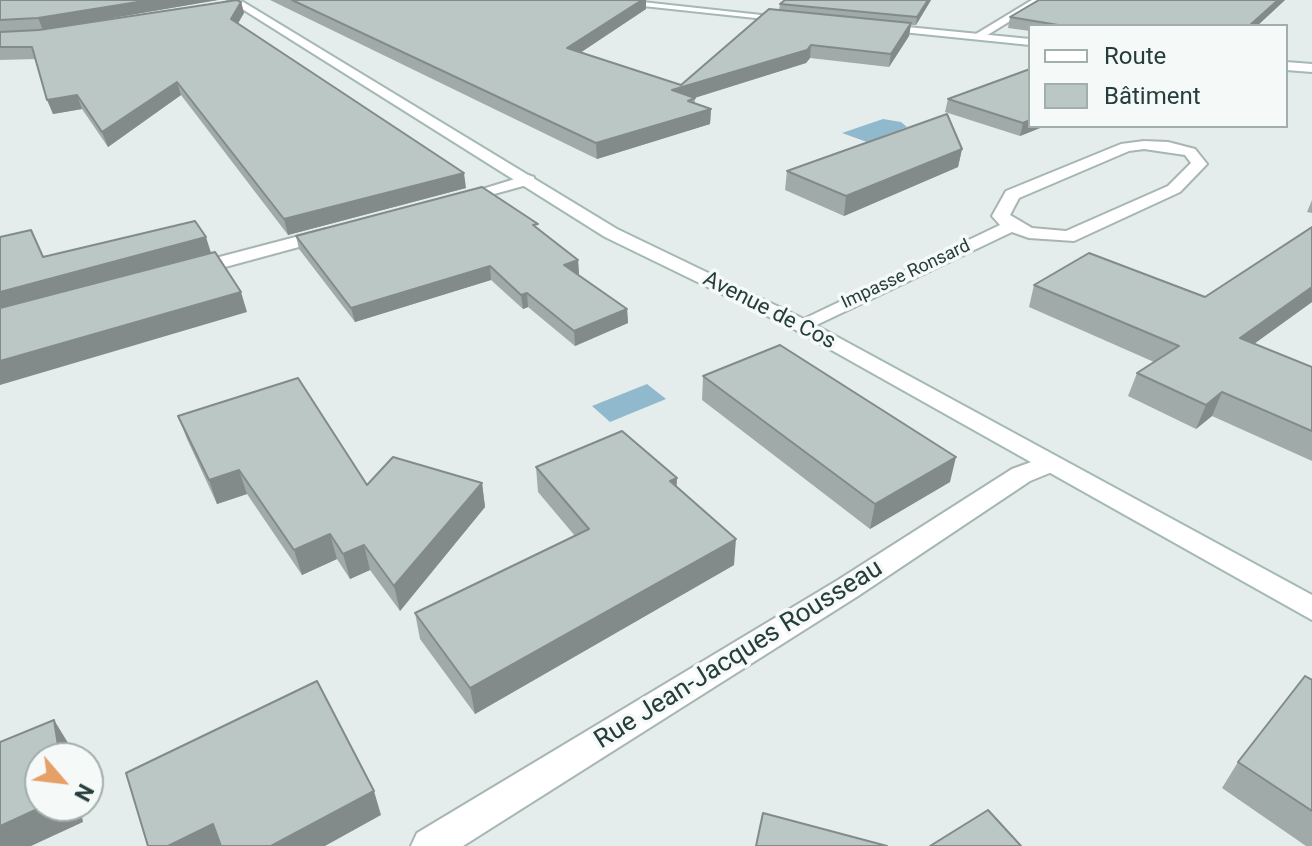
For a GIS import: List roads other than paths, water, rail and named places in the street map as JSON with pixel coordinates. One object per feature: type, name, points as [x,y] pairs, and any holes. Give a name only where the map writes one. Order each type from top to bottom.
[{"type":"street","points":[[592,0],[808,21]]},
{"type":"street","points":[[977,37],[1039,0]]},
{"type":"street","name":"Avenue de Cos","points":[[231,5],[528,180],[611,233],[801,325],[1312,609]]},
{"type":"street","points":[[870,27],[1028,42]]},
{"type":"street","points":[[1288,66],[1312,68]]},
{"type":"street","points":[[1168,146],[1190,152],[1199,164],[1174,189],[1068,237],[1029,233],[1011,226],[1001,216],[1012,195],[1126,147],[1168,146]]},
{"type":"street","points":[[438,204],[528,180]]},
{"type":"street","name":"Impasse Ronsard","points":[[801,325],[1011,226]]},
{"type":"street","points":[[166,277],[347,228]]},
{"type":"street","name":"Rue Jean-Jacques Rousseau","points":[[430,846],[848,588],[1021,475],[1048,464]]},
{"type":"water","points":[[883,119],[901,122],[907,127],[867,142],[842,133]]},
{"type":"water","points":[[647,384],[666,399],[610,422],[592,406]]}]
